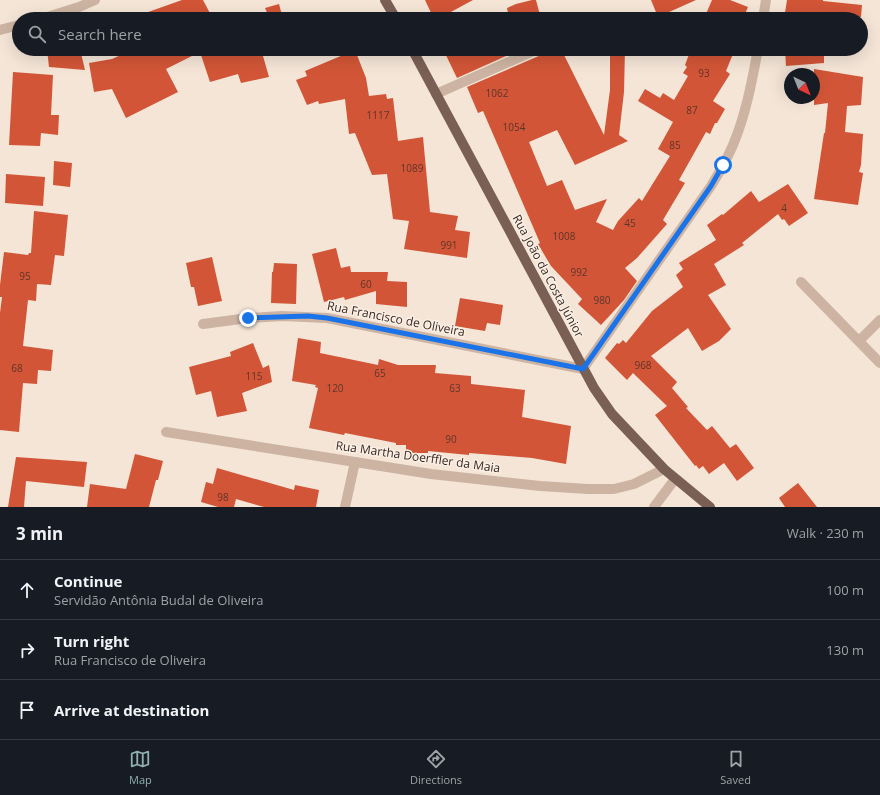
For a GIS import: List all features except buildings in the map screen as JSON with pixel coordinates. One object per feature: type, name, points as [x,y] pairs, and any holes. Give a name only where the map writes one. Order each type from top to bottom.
[{"type":"main road","points":[[386,0],[392,12]]},
{"type":"main road","name":"Rua João da Costa Júnior","points":[[416,56],[594,388],[612,414],[664,469],[710,507]]},
{"type":"street","points":[[63,12],[95,0]]},
{"type":"street","points":[[764,12],[766,0]]},
{"type":"street","points":[[0,30],[12,27]]},
{"type":"street","points":[[436,94],[522,56]]},
{"type":"street","points":[[583,369],[711,186],[723,165],[733,145],[742,120],[757,56]]},
{"type":"street","points":[[801,282],[880,363]]},
{"type":"street","name":"Rua Francisco de Oliveira","points":[[203,324],[248,318],[308,316],[327,318],[583,369]]},
{"type":"street","points":[[859,341],[880,320]]},
{"type":"street","name":"Rua Martha Doerffler da Maia","points":[[166,432],[431,474],[494,482],[588,489],[614,489],[634,484],[664,469]]},
{"type":"street","points":[[345,507],[355,462]]},
{"type":"street","points":[[654,507],[676,479]]},
{"type":"route","points":[[248,318],[308,316],[327,318],[583,369],[711,186],[723,165]]}]
